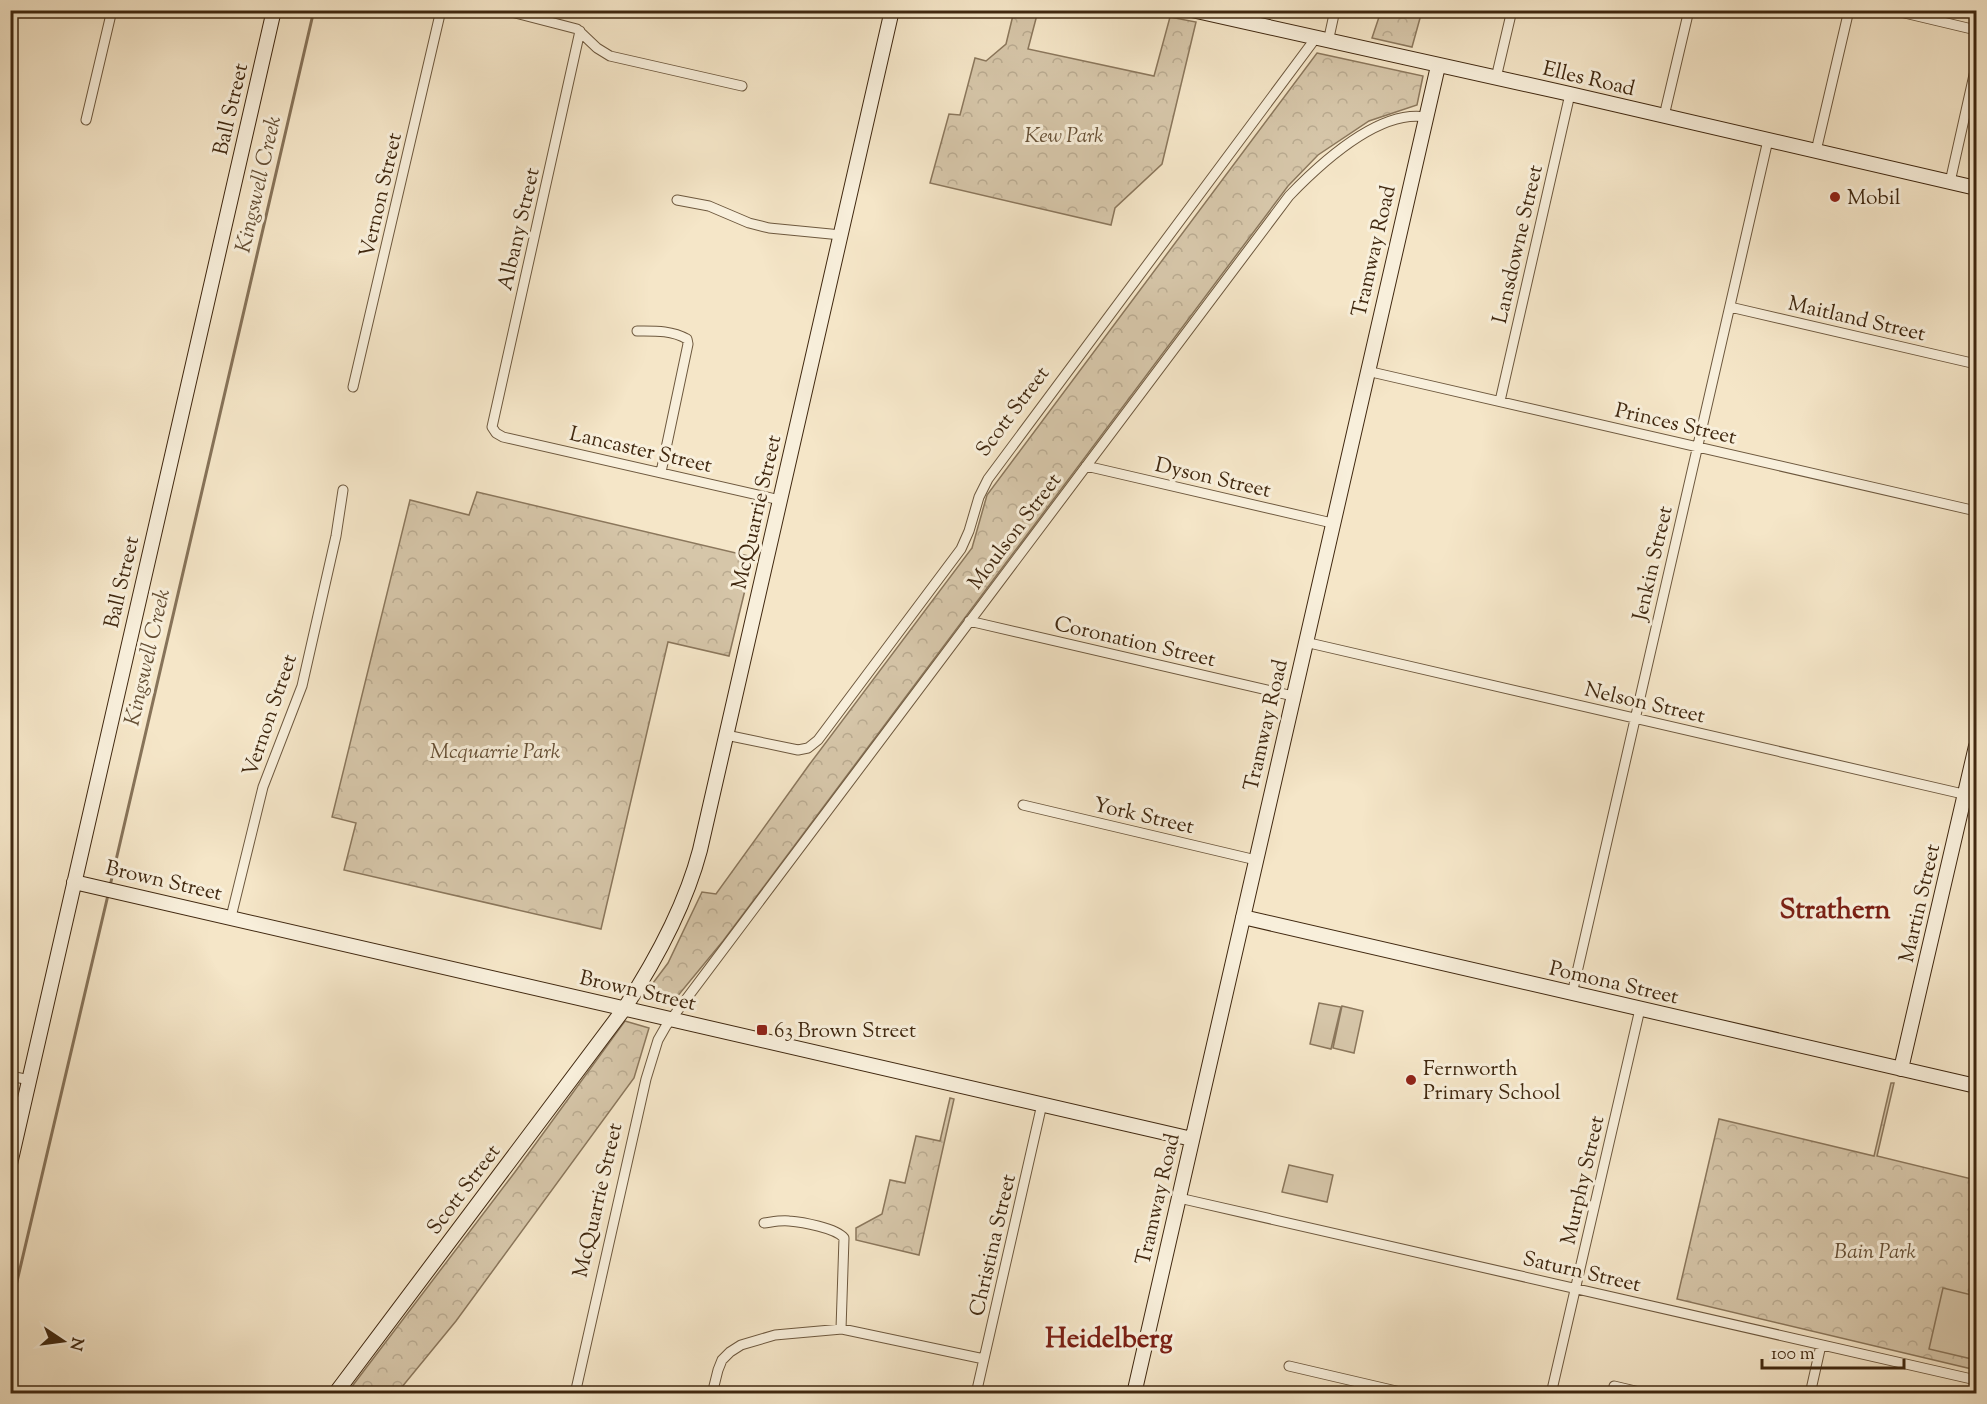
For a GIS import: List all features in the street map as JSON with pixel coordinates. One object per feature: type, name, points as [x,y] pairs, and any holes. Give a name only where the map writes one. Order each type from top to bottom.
[{"type":"street","points":[[86,120],[112,10]]},
{"type":"street","name":"Vernon Street","points":[[353,387],[441,10]]},
{"type":"street","points":[[504,10],[558,23],[580,31],[597,48],[610,56],[742,86]]},
{"type":"street","name":"McQuarrie Street","points":[[624,1009],[676,918],[688,890],[700,850],[892,10]]},
{"type":"street","name":"Elles Road","points":[[1192,10],[1977,188]]},
{"type":"street","points":[[1322,40],[1335,10]]},
{"type":"street","points":[[1496,78],[1512,10]]},
{"type":"street","points":[[1664,116],[1689,10]]},
{"type":"street","points":[[1816,151],[1849,10]]},
{"type":"street","points":[[1892,10],[1977,30]]},
{"type":"street","name":"Ball Street","points":[[10,1164],[273,11]]},
{"type":"street","name":"Albany Street","points":[[496,433],[492,427],[493,420],[580,31]]},
{"type":"street","name":"Scott Street","points":[[726,735],[798,750],[808,748],[818,740],[961,549],[979,497],[988,479],[1322,40]]},
{"type":"street","name":"Tramway Road","points":[[1134,1394],[1438,66]]},
{"type":"street","points":[[1950,182],[1977,66]]},
{"type":"street","name":"Lansdowne Street","points":[[1500,401],[1570,94]]},
{"type":"street","name":"Moulson Street","points":[[670,1019],[1289,195],[1317,167],[1352,141],[1392,121],[1413,116],[1425,117]]},
{"type":"street","name":"Jenkin Street","points":[[1572,994],[1768,140]]},
{"type":"street","points":[[678,200],[709,206],[750,223],[770,228],[841,235]]},
{"type":"street","name":"Maitland Street","points":[[1730,307],[1977,364]]},
{"type":"street","points":[[637,331],[663,331],[680,335],[687,339],[688,344],[661,472]]},
{"type":"street","name":"Princes Street","points":[[1367,371],[1977,511]]},
{"type":"street","name":"Lancaster Street","points":[[496,433],[503,437],[780,500]]},
{"type":"street","name":"Dyson Street","points":[[1086,466],[1332,523]]},
{"type":"street","name":"Vernon Street","points":[[231,917],[262,787],[302,686],[336,536],[343,490]]},
{"type":"street","name":"Coronation Street","points":[[969,621],[1293,696]]},
{"type":"street","name":"Nelson Street","points":[[1305,642],[1971,796]]},
{"type":"street","name":"Martin Street","points":[[1901,1069],[1971,796],[1977,746]]},
{"type":"street","name":"York Street","points":[[1023,806],[1256,860]]},
{"type":"street","name":"Brown Street","points":[[74,882],[1192,1139]]},
{"type":"street","name":"Pomona Street","points":[[1243,917],[1977,1086]]},
{"type":"street","name":"Scott Street","points":[[335,1394],[624,1009]]},
{"type":"street","name":"Murphy Street","points":[[1551,1394],[1640,1009]]},
{"type":"street","name":"McQuarrie Street","points":[[574,1394],[648,1071],[658,1040],[670,1019]]},
{"type":"street","points":[[10,1076],[30,1080]]},
{"type":"street","name":"Christina Street","points":[[976,1394],[1042,1104]]},
{"type":"street","name":"Saturn Street","points":[[1179,1198],[1977,1380]]},
{"type":"street","points":[[764,1223],[787,1220],[832,1230],[840,1234],[845,1244],[841,1329]]},
{"type":"street","points":[[712,1394],[722,1360],[730,1352],[741,1345],[775,1335],[841,1329],[984,1359]]},
{"type":"street","points":[[1810,1394],[1821,1345]]},
{"type":"street","points":[[1289,1366],[1409,1394]]},
{"type":"street","points":[[1614,1386],[1648,1394]]},
{"type":"green space","name":"Kew Park","points":[[1014,11],[1038,11],[1028,49],[1154,76],[1170,17],[1196,22],[1162,164],[1115,208],[1111,225],[930,183],[949,114],[960,115],[975,58],[986,61],[1006,44]]},
{"type":"green space","points":[[1383,11],[1422,11],[1412,47],[1372,38]]},
{"type":"green space","points":[[1317,53],[1423,76],[1417,105],[1369,121],[1318,155],[1288,186],[723,941],[676,998],[647,991],[668,963],[702,892],[716,894],[809,765],[972,548],[987,495]]},
{"type":"green space","name":"Mcquarrie Park","points":[[477,492],[753,557],[729,656],[668,642],[601,929],[344,870],[356,823],[332,817],[410,500],[469,515]]},
{"type":"green space","points":[[1319,1003],[1341,1007],[1331,1049],[1310,1044]]},
{"type":"green space","points":[[1342,1006],[1363,1011],[1354,1053],[1333,1048]]},
{"type":"green space","points":[[625,1021],[649,1028],[634,1078],[456,1321],[397,1393],[347,1393],[515,1172]]},
{"type":"green space","name":"Bain Park","points":[[1891,1083],[1894,1083],[1877,1156],[1976,1180],[1976,1370],[1677,1299],[1719,1119],[1874,1156]]},
{"type":"green space","points":[[950,1098],[954,1099],[919,1255],[856,1240],[856,1228],[882,1214],[890,1180],[905,1183],[916,1136],[940,1141]]},
{"type":"green space","points":[[1289,1165],[1333,1175],[1327,1202],[1282,1192]]},
{"type":"green space","points":[[1943,1288],[1976,1296],[1976,1360],[1929,1349]]},
{"type":"waterway","name":"Kingswell Creek","points":[[110,886],[314,10]]},
{"type":"waterway","name":"Kingswell Creek","points":[[10,1311],[108,895]]},
{"type":"place","name":"Mobil","points":[[1835,197]]},
{"type":"place","name":"63 Brown Street","points":[[762,1030]]},
{"type":"place","name":"Fernworth Primary School","points":[[1411,1080]]},
{"type":"district","name":"Strathern","points":[[1835,909]]},
{"type":"district","name":"Heidelberg","points":[[1109,1338]]}]
